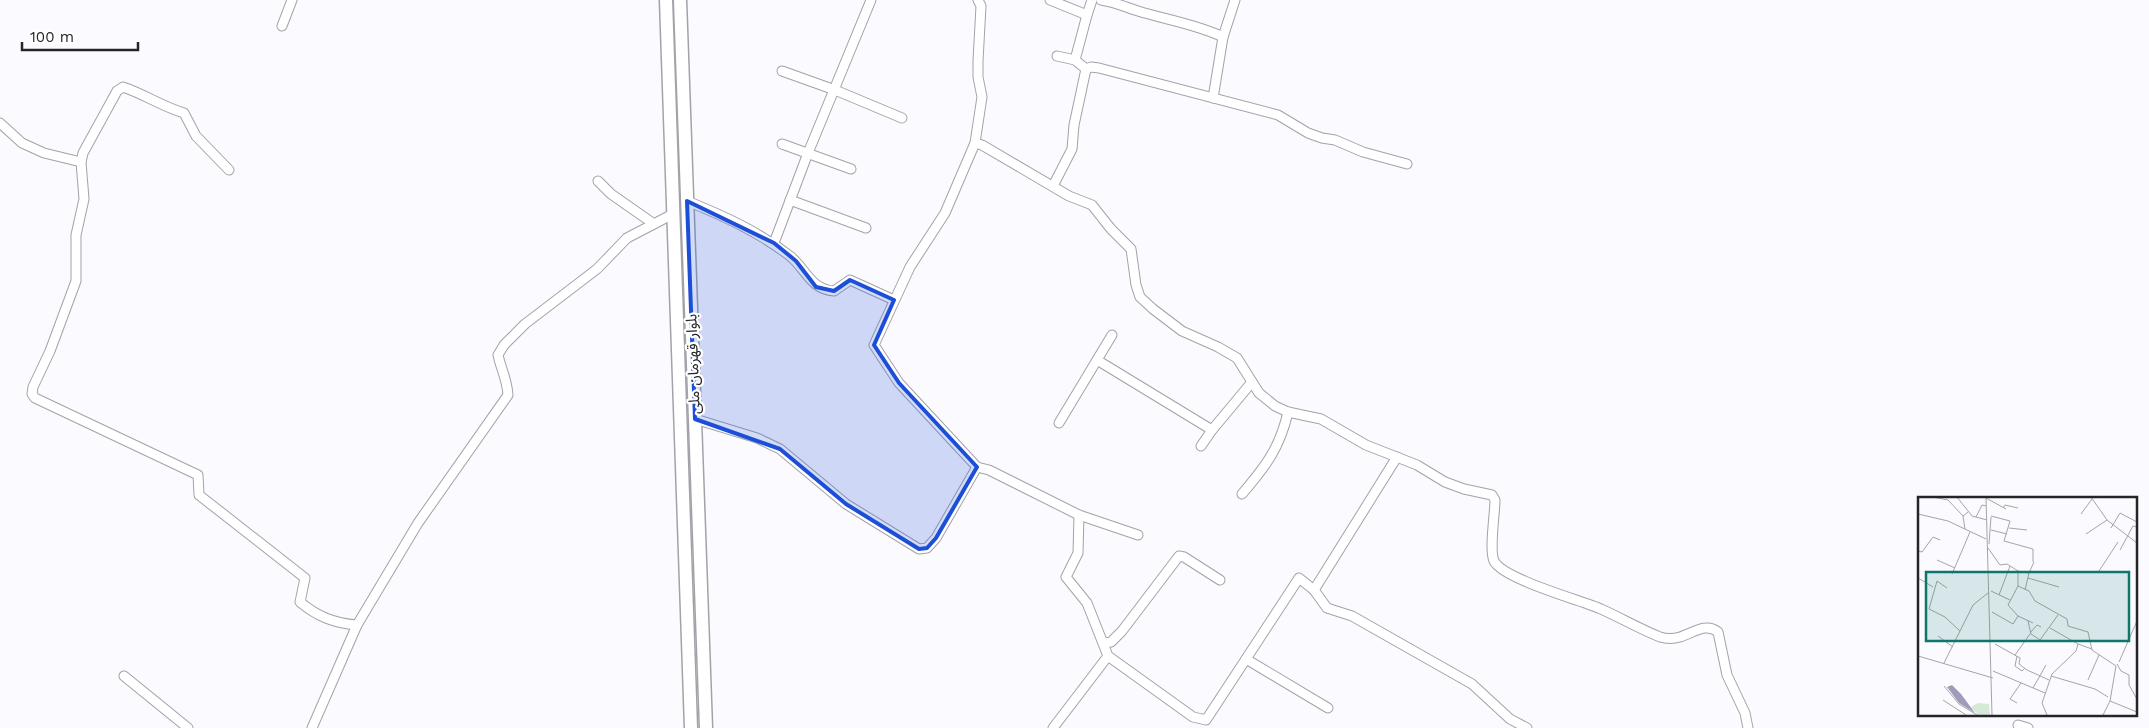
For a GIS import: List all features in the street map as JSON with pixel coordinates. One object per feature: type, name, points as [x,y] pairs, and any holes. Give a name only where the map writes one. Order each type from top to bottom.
[{"type":"highway","name":"بلوار قهرمان ملی","points":[[666,0],[691,728]]},
{"type":"highway","name":"بلوار قهرمان ملی","points":[[680,0],[706,728]]},
{"type":"street","points":[[282,26],[292,0]]},
{"type":"street","points":[[774,243],[808,153],[871,0]]},
{"type":"street","points":[[978,0],[981,6],[978,77],[982,97],[975,143],[944,213],[910,267],[874,345],[899,384],[977,466],[1080,515],[1138,535]]},
{"type":"street","points":[[1050,0],[1087,15]]},
{"type":"street","points":[[1075,60],[1092,0]]},
{"type":"street","points":[[1101,0],[1115,2],[1137,11],[1198,27],[1224,37]]},
{"type":"street","points":[[1213,98],[1224,37],[1235,0]]},
{"type":"street","points":[[1057,56],[1075,60],[1086,69]]},
{"type":"street","points":[[1053,186],[1072,149],[1074,125],[1086,69],[1091,66],[1278,115],[1322,138],[1335,140],[1363,152],[1407,164]]},
{"type":"street","points":[[782,71],[835,90],[902,118]]},
{"type":"street","points":[[229,170],[196,136],[184,113],[123,87],[117,90],[83,153],[81,162],[84,199],[76,235],[76,281],[50,351],[33,386],[32,394],[35,398],[198,475],[199,495],[305,578],[300,602],[314,614],[334,623],[357,625]]},
{"type":"street","points":[[0,123],[22,143],[44,153],[81,162]]},
{"type":"street","points":[[975,143],[982,145],[1069,196],[1092,205],[1111,230],[1131,249],[1136,285],[1140,297],[1153,310],[1182,331],[1218,347],[1237,358],[1259,393],[1275,406],[1288,412],[1321,419],[1366,445],[1417,465],[1445,482],[1464,489],[1492,495],[1495,500],[1492,552],[1494,561],[1500,568],[1601,609],[1660,638],[1671,639],[1705,627],[1718,632],[1727,675],[1745,713],[1748,728]]},
{"type":"street","points":[[782,144],[851,169]]},
{"type":"street","points":[[598,181],[612,194],[654,224]]},
{"type":"street","points":[[790,200],[866,228]]},
{"type":"street","points":[[687,201],[724,216],[774,243],[796,261],[816,287],[834,291],[850,280],[894,300]]},
{"type":"street","points":[[312,728],[357,625],[418,523],[508,395],[505,373],[501,369],[498,355],[504,344],[525,324],[597,269],[627,238],[673,214]]},
{"type":"street","points":[[1059,423],[1112,335]]},
{"type":"street","points":[[1097,360],[1212,430]]},
{"type":"street","points":[[1201,446],[1252,382]]},
{"type":"street","points":[[1242,494],[1262,471],[1283,435],[1288,412]]},
{"type":"street","points":[[695,419],[757,438],[780,449],[846,504],[919,549],[926,548],[936,538],[977,466]]},
{"type":"street","points":[[1314,590],[1397,457]]},
{"type":"street","points":[[1080,515],[1078,553],[1066,577],[1087,603],[1108,656],[1193,717],[1206,720],[1299,578],[1314,590],[1328,608],[1352,616],[1472,684],[1510,719],[1527,728]]},
{"type":"street","points":[[1104,643],[1111,642],[1122,631],[1179,556],[1184,556],[1220,580]]},
{"type":"street","points":[[1053,728],[1108,656]]},
{"type":"street","points":[[1246,659],[1328,708]]},
{"type":"street","points":[[124,676],[188,728]]},
{"type":"street","points":[[2018,724],[2028,728]]},
{"type":"highlighted area","points":[[687,201],[774,243],[796,261],[816,287],[834,291],[850,280],[894,300],[874,345],[899,383],[977,467],[936,538],[927,548],[919,549],[846,504],[780,449],[695,419]]}]
